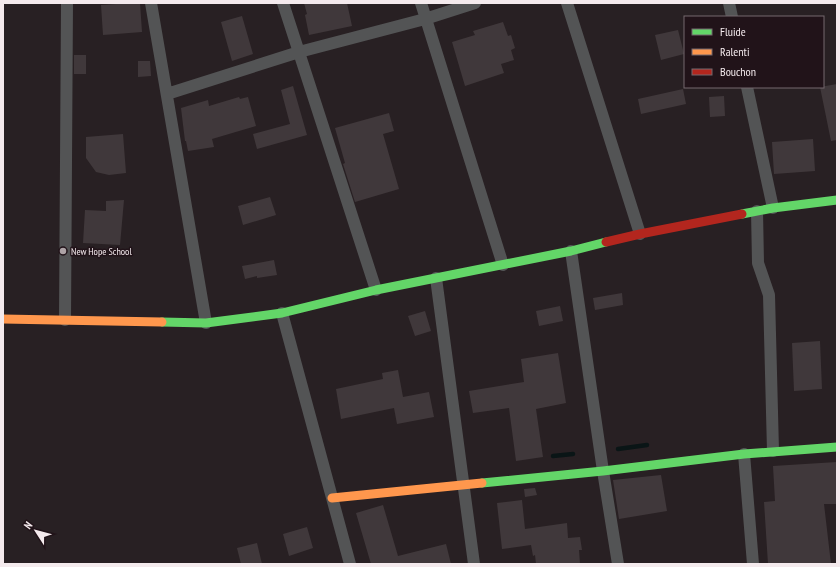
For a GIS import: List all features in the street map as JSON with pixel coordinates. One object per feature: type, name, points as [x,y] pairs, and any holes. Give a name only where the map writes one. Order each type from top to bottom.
[{"type":"main road","points":[[3,319],[206,323],[282,313],[376,290],[571,251],[640,234],[773,208],[837,200]]},
{"type":"main road","points":[[332,498],[603,471],[744,454],[837,446]]},
{"type":"street","points":[[65,320],[67,3]]},
{"type":"street","points":[[151,3],[206,323]]},
{"type":"street","points":[[282,3],[376,290]]},
{"type":"street","points":[[421,3],[503,265]]},
{"type":"street","points":[[166,94],[299,52],[425,19],[476,3]]},
{"type":"street","points":[[567,3],[640,234]]},
{"type":"street","points":[[729,3],[732,16]]},
{"type":"street","points":[[747,88],[773,208]]},
{"type":"street","points":[[757,211],[758,263],[769,295],[773,452]]},
{"type":"street","points":[[571,251],[618,564]]},
{"type":"street","points":[[436,278],[474,564]]},
{"type":"street","points":[[282,313],[350,564]]},
{"type":"street","points":[[744,454],[753,564]]},
{"type":"building","points":[[140,3],[142,32],[103,35],[101,5]]},
{"type":"building","points":[[304,3],[347,3],[352,26],[309,35],[305,15],[307,14]]},
{"type":"building","points":[[242,16],[253,54],[232,61],[221,22]]},
{"type":"building","points":[[503,22],[508,36],[511,35],[515,48],[511,50],[514,60],[501,64],[504,73],[465,86],[452,42],[475,35],[473,31]]},
{"type":"building","points":[[678,30],[684,54],[661,60],[655,35]]},
{"type":"building","points":[[74,55],[86,55],[86,74],[74,74]]},
{"type":"building","points":[[138,61],[150,61],[151,76],[138,77]]},
{"type":"building","points":[[837,84],[837,140],[831,141],[820,88],[824,88],[824,86]]},
{"type":"building","points":[[293,86],[307,135],[257,149],[253,134],[290,124],[281,90]]},
{"type":"building","points":[[683,89],[686,104],[641,114],[638,99]]},
{"type":"building","points":[[724,96],[725,116],[710,117],[709,97]]},
{"type":"building","points":[[239,97],[240,99],[248,97],[256,126],[212,139],[214,147],[188,151],[185,141],[181,108],[208,100],[209,106]]},
{"type":"building","points":[[389,113],[394,131],[383,134],[399,189],[355,202],[343,164],[345,163],[335,128]]},
{"type":"building","points":[[123,134],[126,173],[109,175],[96,172],[86,158],[86,137]]},
{"type":"building","points":[[813,139],[815,171],[774,174],[772,142]]},
{"type":"building","points":[[270,197],[276,215],[243,225],[238,206]]},
{"type":"building","points":[[124,200],[120,245],[83,243],[85,210],[106,211],[106,201]]},
{"type":"building","points":[[274,260],[277,275],[257,278],[257,276],[245,279],[242,266]]},
{"type":"building","points":[[622,293],[623,305],[595,310],[593,298]]},
{"type":"building","points":[[560,306],[563,321],[539,326],[536,311]]},
{"type":"building","points":[[425,311],[431,331],[415,336],[408,316]]},
{"type":"building","points":[[820,341],[822,389],[794,391],[792,343]]},
{"type":"building","points":[[558,353],[566,403],[536,409],[543,457],[516,461],[509,408],[473,413],[469,391],[524,382],[521,359]]},
{"type":"building","points":[[398,370],[403,397],[429,392],[434,417],[397,424],[394,408],[341,419],[336,389],[383,379],[382,373]]},
{"type":"building","points":[[837,462],[837,504],[824,504],[831,564],[768,564],[764,502],[775,501],[773,466]]},
{"type":"building","points":[[661,475],[667,511],[619,519],[613,480]]},
{"type":"building","points":[[535,488],[537,495],[525,497],[524,489]]},
{"type":"building","points":[[522,500],[525,529],[567,523],[568,538],[580,537],[582,550],[579,550],[580,564],[536,564],[535,555],[533,556],[531,545],[502,549],[497,503]]},
{"type":"building","points":[[383,505],[398,556],[446,544],[451,564],[371,564],[356,513]]},
{"type":"building","points":[[307,527],[313,548],[289,556],[283,534]]},
{"type":"building","points":[[257,543],[262,564],[241,564],[237,548]]},
{"type":"waterway","points":[[618,449],[647,445]]},
{"type":"waterway","points":[[553,456],[573,454]]},
{"type":"traffic: fast","points":[[742,214],[773,208],[837,200]]},
{"type":"traffic: fast","points":[[162,322],[206,323],[282,313],[376,290],[571,251],[606,242]]},
{"type":"traffic: fast","points":[[482,483],[603,471],[744,454],[837,447]]},
{"type":"traffic: slow","points":[[3,319],[162,322]]},
{"type":"traffic: slow","points":[[332,498],[482,483]]},
{"type":"traffic: jam","points":[[606,242],[742,214]]},
{"type":"place","name":"New Hope School","points":[[63,251]]}]
